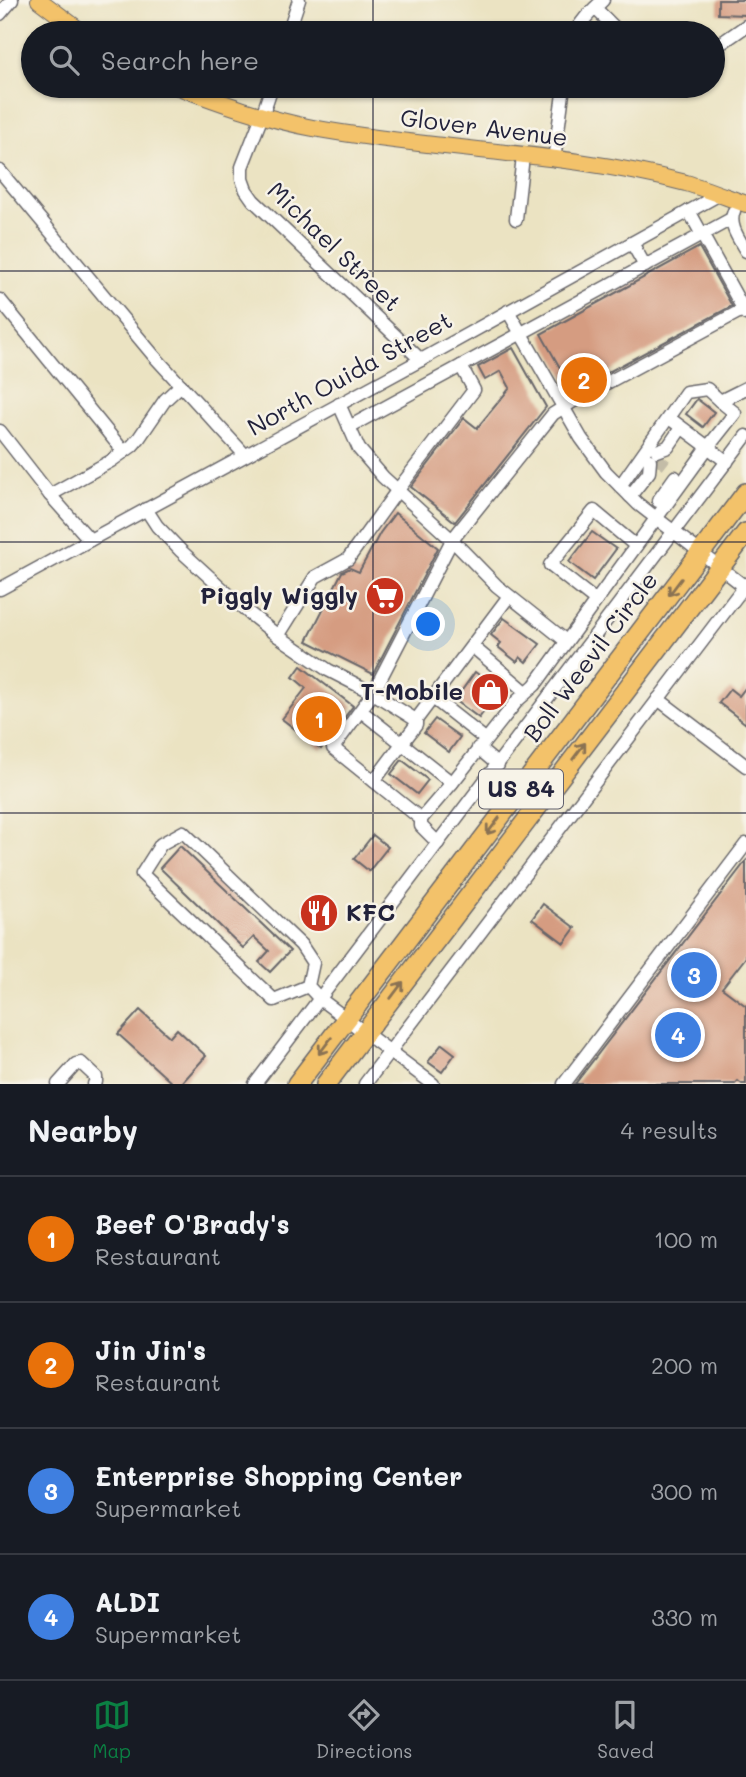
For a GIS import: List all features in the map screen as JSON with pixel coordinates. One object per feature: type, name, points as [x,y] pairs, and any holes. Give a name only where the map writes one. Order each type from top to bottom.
[{"type":"highway","name":"Boll Weevil Circle","points":[[297,1084],[746,493]]},
{"type":"highway","name":"Boll Weevil Circle","points":[[326,1084],[746,533]]},
{"type":"main road","points":[[39,0],[67,21]]},
{"type":"main road","name":"Glover Avenue","points":[[209,98],[305,127],[654,175],[742,203]]},
{"type":"street","points":[[0,13],[12,0]]},
{"type":"street","points":[[292,21],[299,0]]},
{"type":"street","points":[[583,21],[599,4],[611,21]]},
{"type":"street","points":[[725,41],[746,26]]},
{"type":"street","name":"Michael Street","points":[[268,98],[242,167],[246,190],[253,200],[421,360]]},
{"type":"street","points":[[554,160],[562,98]]},
{"type":"street","points":[[516,219],[523,156]]},
{"type":"street","points":[[0,170],[137,335],[245,455]]},
{"type":"street","name":"North Ouida Street","points":[[0,589],[720,194]]},
{"type":"street","points":[[349,427],[731,219],[742,203]]},
{"type":"street","points":[[421,819],[333,748],[373,693],[452,540],[553,414],[745,310],[689,211]]},
{"type":"street","points":[[731,219],[746,251]]},
{"type":"street","points":[[632,243],[645,266]]},
{"type":"street","points":[[0,300],[124,453]]},
{"type":"street","points":[[365,1084],[745,585],[653,516],[606,472],[587,447],[508,312]]},
{"type":"street","points":[[278,636],[315,577],[348,559],[474,390],[461,366]]},
{"type":"street","points":[[50,495],[124,453],[139,438],[165,400],[181,385]]},
{"type":"street","points":[[720,401],[746,388]]},
{"type":"street","points":[[438,843],[421,826],[421,819],[517,701],[535,685],[636,545],[677,474],[735,413],[707,389],[686,393],[620,486]]},
{"type":"street","points":[[339,404],[359,449],[397,491],[509,596],[566,641]]},
{"type":"street","points":[[669,418],[727,462]]},
{"type":"street","points":[[630,496],[681,428]]},
{"type":"street","points":[[0,430],[50,495],[90,540]]},
{"type":"street","points":[[256,1084],[746,436]]},
{"type":"street","points":[[653,516],[704,444]]},
{"type":"street","points":[[146,509],[157,526],[181,551],[278,636],[328,670],[373,693],[416,720]]},
{"type":"street","points":[[596,601],[550,565],[594,511],[636,545]]},
{"type":"street","points":[[374,781],[509,596]]},
{"type":"street","points":[[472,646],[526,692]]},
{"type":"street","points":[[554,658],[569,671]]},
{"type":"street","points":[[433,698],[482,743],[498,765]]},
{"type":"street","points":[[657,699],[746,766]]},
{"type":"street","points":[[361,711],[452,783]]},
{"type":"street","points":[[183,832],[301,945],[313,963],[308,986],[274,1000],[142,874],[161,844],[183,832]]},
{"type":"street","points":[[564,1084],[746,844]]},
{"type":"street","points":[[308,986],[320,999],[433,1084]]},
{"type":"street","points":[[58,1084],[76,1064],[81,1063],[96,1077],[94,1084]]},
{"type":"building","points":[[718,0],[746,0],[746,15],[718,14]]},
{"type":"building","points":[[699,247],[732,306],[573,391],[541,334]]},
{"type":"building","points":[[513,348],[546,407],[455,522],[411,487],[464,418],[477,428],[510,388],[501,371],[485,380],[478,367]]},
{"type":"building","points":[[697,399],[714,412],[703,427],[686,414]]},
{"type":"building","points":[[395,513],[438,548],[373,674],[307,641],[342,572],[350,568],[359,572],[380,533]]},
{"type":"building","points":[[592,532],[616,549],[593,580],[569,562]]},
{"type":"building","points":[[504,618],[540,644],[526,662],[520,657],[517,662],[498,647],[501,643],[491,635]]},
{"type":"building","points":[[301,666],[353,706],[321,749],[282,719],[306,688],[293,677]]},
{"type":"building","points":[[475,672],[500,690],[479,718],[455,700]]},
{"type":"building","points":[[746,687],[746,724],[719,703],[730,689],[739,696]]},
{"type":"building","points":[[435,719],[460,737],[449,752],[424,733]]},
{"type":"building","points":[[402,760],[428,780],[417,794],[391,774]]},
{"type":"building","points":[[373,835],[388,847],[369,871],[354,859]]},
{"type":"building","points":[[180,846],[290,951],[270,972],[259,962],[269,951],[254,937],[243,948],[160,868]]},
{"type":"building","points":[[746,861],[746,957],[722,988],[746,1006],[746,1084],[738,1081],[735,1084],[575,1084]]},
{"type":"building","name":"KFC","points":[[315,899],[333,914],[322,927],[304,913]]},
{"type":"building","points":[[543,904],[575,928],[564,943],[532,919]]},
{"type":"building","points":[[140,1010],[170,1037],[177,1029],[206,1056],[181,1084],[173,1084],[118,1034]]},
{"type":"building","points":[[442,1044],[455,1054],[442,1072],[428,1062]]},
{"type":"tunnel","points":[[658,466],[665,457]]},
{"type":"place","name":"Jin Jin's","points":[[584,380]]},
{"type":"place","name":"Piggly Wiggly","points":[[385,596]]},
{"type":"place","name":"T-Mobile","points":[[490,692]]},
{"type":"place","name":"Beef O'Brady's","points":[[319,719]]},
{"type":"place","name":"KFC","points":[[319,913]]},
{"type":"place","name":"Enterprise Shopping Center","points":[[694,975]]},
{"type":"place","name":"ALDI","points":[[678,1035]]}]
